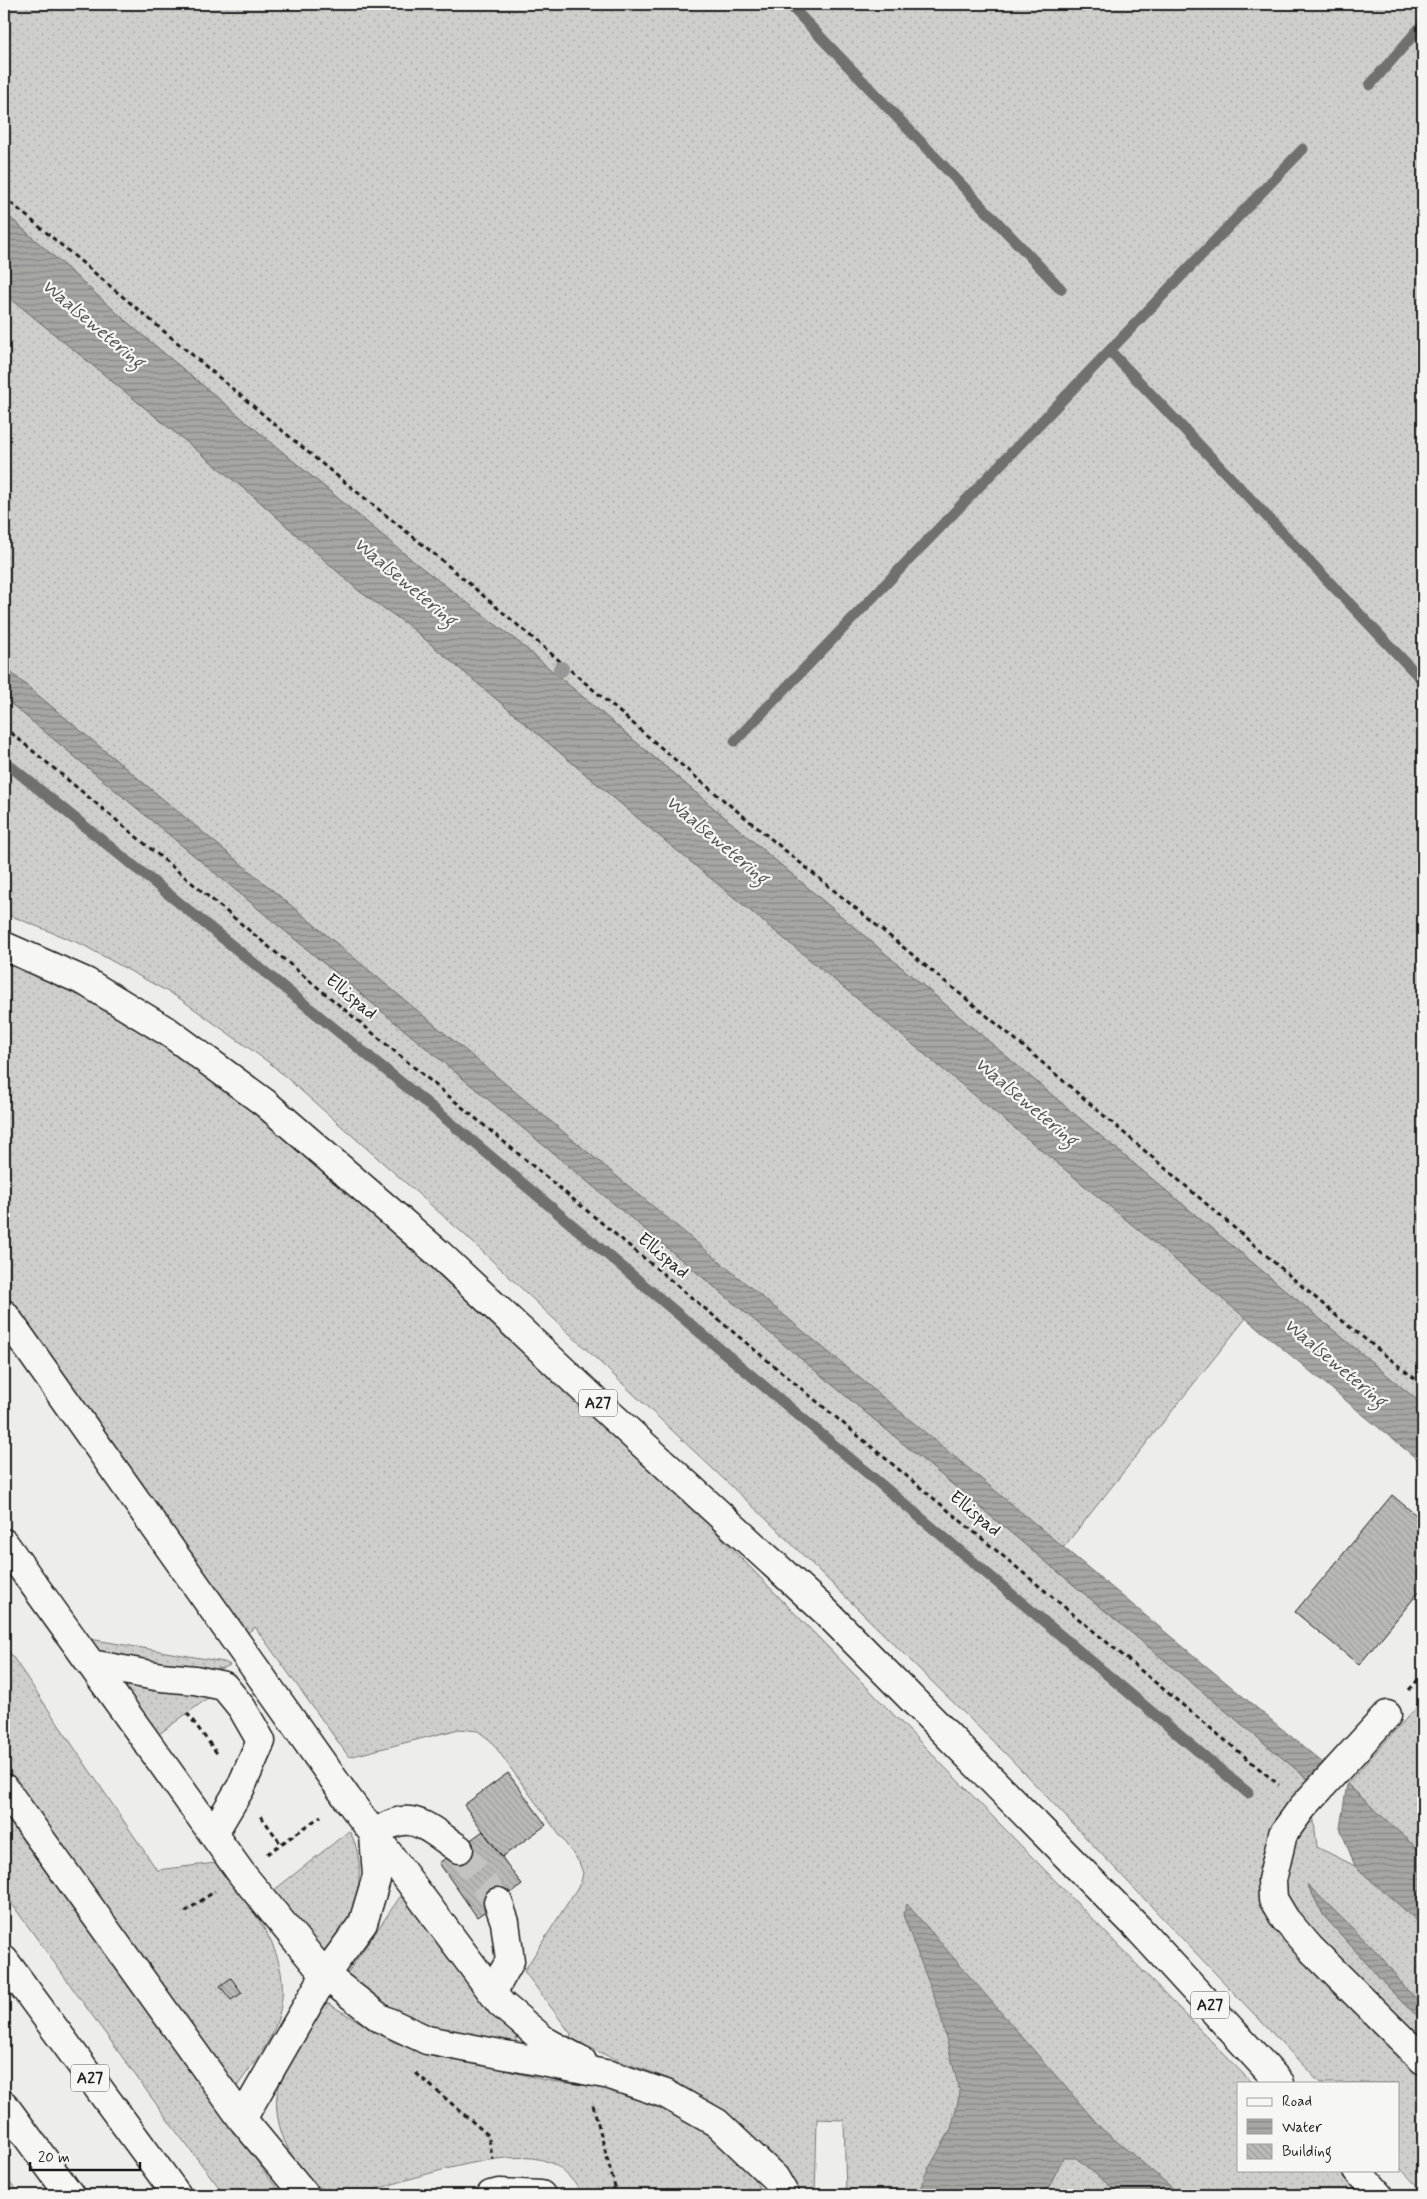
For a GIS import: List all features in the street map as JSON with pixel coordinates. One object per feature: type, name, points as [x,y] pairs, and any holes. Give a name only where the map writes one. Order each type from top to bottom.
[{"type":"main road","name":"A27","points":[[4,946],[86,982],[170,1033],[265,1103],[437,1252],[599,1404],[826,1612],[1131,1921],[1279,2082]]},
{"type":"main road","points":[[4,1314],[347,1798],[493,1991],[500,2004],[545,2041],[610,2075]]},
{"type":"main road","points":[[4,1543],[241,1873],[325,1975],[380,2018],[427,2040],[610,2075],[666,2094],[717,2123],[775,2178],[784,2195]]},
{"type":"main road","points":[[90,1664],[161,1678],[195,1680],[224,1686],[242,1708],[261,1741],[241,1787],[213,1834]]},
{"type":"main road","points":[[1387,1715],[1302,1808],[1283,1834],[1276,1854],[1272,1880],[1273,1899],[1285,1919],[1310,1948],[1423,2060]]},
{"type":"main road","points":[[4,1788],[242,2118],[304,2195]]},
{"type":"main road","points":[[374,1835],[388,1824],[407,1819],[424,1825],[459,1849]]},
{"type":"main road","points":[[242,2118],[325,1975],[363,1923],[377,1876],[374,1835]]},
{"type":"main road","points":[[493,1991],[510,1961],[505,1922],[498,1902]]},
{"type":"main road","name":"A27","points":[[4,1960],[177,2195]]},
{"type":"main road","points":[[4,2105],[70,2195]]},
{"type":"main road","points":[[1359,2172],[1379,2195]]},
{"type":"main road","points":[[496,2194],[541,2195]]},
{"type":"path","points":[[4,197],[321,463],[446,563],[699,781],[1009,1034],[1346,1324],[1423,1386]]},
{"type":"path","name":"Ellispad","points":[[4,728],[1266,1772],[1302,1808]]},
{"type":"path","points":[[161,1678],[281,1844]]},
{"type":"path","points":[[185,1912],[347,1798]]},
{"type":"path","points":[[409,2067],[488,2135],[496,2194]]},
{"type":"shaded area","points":[[4,4],[1423,4],[1423,1405],[1072,1112],[517,641],[418,565],[135,329],[4,212]]},
{"type":"shaded area","points":[[4,293],[259,501],[359,591],[408,625],[652,830],[1246,1318],[1063,1548],[4,667]]},
{"type":"shaded area","points":[[4,698],[1309,1780],[1317,1847],[1355,1866],[1423,1926],[1423,2005],[1406,1989],[1379,1954],[1308,1886],[1324,1916],[1400,2000],[1423,2021],[1423,2192],[1400,2168],[1400,2082],[1319,2082],[1006,1754],[764,1517],[466,1236],[271,1064],[179,998],[83,945],[4,913]]},
{"type":"shaded area","points":[[4,960],[102,1001],[215,1081],[317,1164],[672,1487],[1251,2082],[1237,2082],[1237,2172],[1339,2172],[1360,2195],[846,2195],[844,2120],[817,2119],[815,2195],[801,2195],[774,2160],[743,2128],[707,2101],[668,2079],[615,2059],[570,2038],[571,2034],[524,1971],[581,1882],[583,1873],[579,1862],[491,1741],[478,1731],[459,1729],[349,1757],[255,1627],[246,1634],[4,1291]]},
{"type":"shaded area","points":[[90,1639],[224,1662],[230,1665],[220,1669],[205,1670],[141,1664],[106,1654],[96,1648]]},
{"type":"shaded area","points":[[4,1644],[157,1870],[216,1863],[258,1918],[269,1938],[278,1958],[282,1980],[281,2002],[272,2034],[236,2088],[4,1767]]},
{"type":"shaded area","points":[[118,1678],[212,1695],[159,1734]]},
{"type":"shaded area","points":[[1423,1700],[1423,1854],[1347,1784]]},
{"type":"shaded area","points":[[4,1811],[283,2195],[225,2195],[172,2126],[4,1893]]},
{"type":"shaded area","points":[[349,1831],[358,1858],[358,1889],[348,1919],[325,1953],[273,1891]]},
{"type":"shaded area","points":[[400,1897],[405,1900],[469,1985],[517,2036],[515,2043],[441,2031],[380,2004],[346,1975]]},
{"type":"shaded area","points":[[327,2003],[394,2042],[437,2058],[474,2062],[544,2080],[615,2089],[654,2102],[686,2120],[716,2141],[749,2171],[764,2195],[584,2195],[573,2181],[556,2166],[533,2158],[484,2161],[428,2174],[357,2195],[338,2195],[324,2190],[299,2167],[289,2151],[282,2134],[276,2101],[279,2086],[288,2064]]},
{"type":"shaded area","points":[[4,2174],[20,2195],[4,2195]]},
{"type":"water","name":"Waalsewetering","points":[[4,212],[135,329],[418,565],[517,641],[1072,1112],[1423,1405],[1423,1464],[652,830],[408,625],[359,591],[259,501],[4,293]]},
{"type":"water","points":[[4,667],[1323,1763],[1309,1780],[4,698]]},
{"type":"water","points":[[1347,1784],[1423,1854],[1423,1926],[1355,1866],[1340,1828]]},
{"type":"water","points":[[1307,1884],[1379,1954],[1406,1989],[1423,2005],[1423,2021],[1400,2000],[1324,1916]]},
{"type":"water","points":[[907,1904],[1102,2129],[1181,2195],[1121,2195],[1076,2158],[1063,2158],[1045,2195],[918,2195],[925,2175],[951,2129],[960,2093],[939,2010],[903,1915]]},
{"type":"building","points":[[1392,1495],[1423,1521],[1423,1587],[1359,1665],[1295,1612]]},
{"type":"building","points":[[508,1773],[546,1825],[502,1857],[464,1805]]},
{"type":"building","points":[[483,1831],[522,1885],[477,1917],[439,1863]]},
{"type":"building","points":[[231,1978],[242,1993],[231,2000],[220,1986]]},
{"type":"waterway","points":[[789,4],[1061,289]]},
{"type":"waterway","points":[[1370,85],[1423,24]]},
{"type":"waterway","points":[[735,741],[1303,149]]},
{"type":"waterway","points":[[1110,351],[1423,681]]},
{"type":"waterway","points":[[4,761],[445,1118],[1248,1793]]},
{"type":"tunnel","points":[[459,1849],[498,1902]]}]
